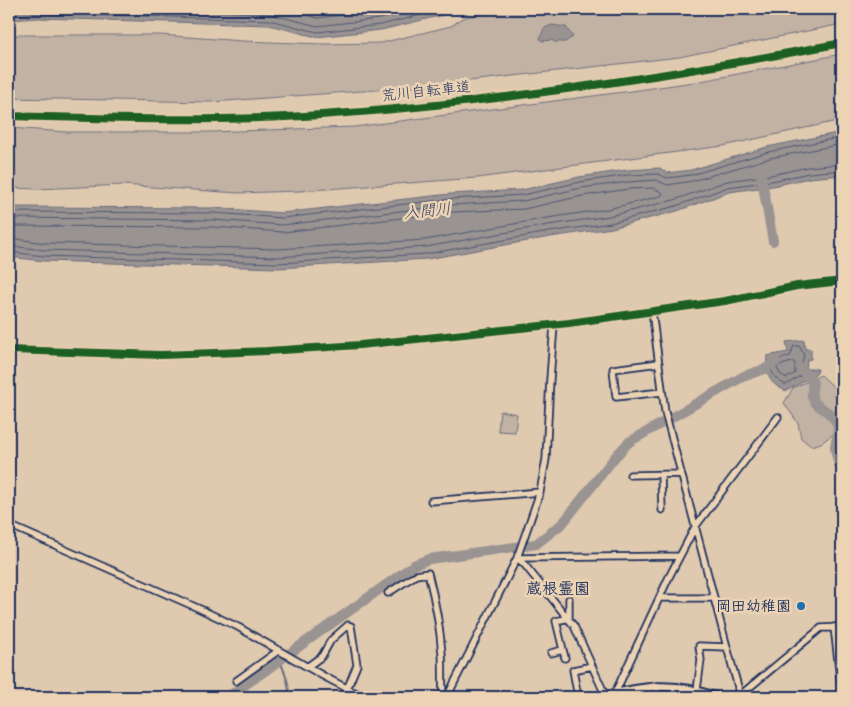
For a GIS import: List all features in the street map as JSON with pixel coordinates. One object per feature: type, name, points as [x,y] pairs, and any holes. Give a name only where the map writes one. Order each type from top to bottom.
[{"type":"street","points":[[9,350],[161,355],[259,352],[368,344],[554,325],[725,300],[797,286],[842,281]]},
{"type":"street","points":[[652,311],[668,426],[738,687],[738,697]]},
{"type":"street","points":[[447,697],[517,558],[540,492],[546,459],[554,325]]},
{"type":"street","points":[[658,363],[613,369],[616,397],[662,392]]},
{"type":"street","points":[[615,693],[679,556],[695,527],[778,417]]},
{"type":"street","points":[[630,475],[681,474]]},
{"type":"street","points":[[661,475],[662,510]]},
{"type":"street","points":[[430,501],[540,492]]},
{"type":"street","points":[[9,525],[238,627],[279,652],[364,697]]},
{"type":"street","points":[[517,558],[679,556]]},
{"type":"street","points":[[517,558],[569,618],[592,666],[603,697],[629,690],[657,686],[697,690],[716,697]]},
{"type":"street","points":[[388,593],[416,576],[428,573],[439,624],[443,697]]},
{"type":"street","points":[[659,598],[714,598]]},
{"type":"street","points":[[569,599],[569,618]]},
{"type":"street","points":[[565,658],[556,621],[569,618]]},
{"type":"street","points":[[307,667],[322,656],[326,645],[331,640],[348,625],[351,626],[357,665],[347,688]]},
{"type":"street","points":[[834,627],[842,695]]},
{"type":"street","points":[[738,697],[821,628],[842,627]]},
{"type":"street","points":[[697,690],[701,660],[699,646],[727,646]]},
{"type":"street","points":[[551,653],[563,650]]},
{"type":"street","points":[[236,681],[279,652]]},
{"type":"street","points":[[578,697],[573,670],[592,666]]},
{"type":"street","points":[[657,686],[657,697]]},
{"type":"shaded area","points":[[500,9],[842,9],[842,24],[679,57],[417,87],[212,102],[9,98],[9,35],[160,35],[323,44],[381,43],[451,26],[463,18]]},
{"type":"shaded area","points":[[842,54],[842,120],[723,146],[477,178],[299,191],[238,193],[123,185],[38,189],[9,188],[9,128],[66,132],[209,132],[354,127],[701,81]]},
{"type":"shaded area","points":[[821,375],[842,395],[842,439],[832,435],[821,443],[811,446],[801,438],[798,423],[784,403],[793,388]]},
{"type":"shaded area","points":[[500,411],[517,414],[515,432],[498,431]]},
{"type":"water","points":[[9,9],[458,9],[443,15],[381,30],[316,37],[269,25],[39,18],[9,20]]},
{"type":"water","points":[[552,25],[566,27],[573,37],[565,42],[542,41],[540,39],[544,28]]},
{"type":"water","name":"入間川","points":[[842,132],[842,175],[809,178],[773,186],[729,192],[677,211],[612,228],[427,259],[278,268],[44,261],[9,257],[9,207],[214,208],[282,213],[450,194],[522,190],[579,177],[627,170],[660,168],[667,173],[691,170],[767,147]]},
{"type":"water","points":[[804,340],[805,349],[811,349],[811,359],[807,360],[806,369],[818,369],[817,373],[786,391],[769,378],[767,356],[788,352],[786,342]]},
{"type":"waterway","points":[[761,175],[773,241]]},
{"type":"waterway","points":[[228,697],[414,565],[429,559],[536,544],[563,523],[629,442],[744,376],[765,369],[776,362]]},
{"type":"waterway","points":[[800,368],[813,383],[812,392],[815,403],[829,413],[837,424],[835,448],[842,471]]},
{"type":"waterway","points":[[280,660],[288,683],[289,697]]},
{"type":"cycle path","name":"荒川自転車道","points":[[9,116],[204,119],[282,117],[387,110],[583,87],[842,43]]},
{"type":"cycle path","points":[[9,350],[161,355],[360,345],[569,323],[725,301],[797,286],[842,281]]},
{"type":"place","name":"岡田幼稚園","points":[[801,606]]},
{"type":"district","name":"蔵根霊園","points":[[558,588]]}]
